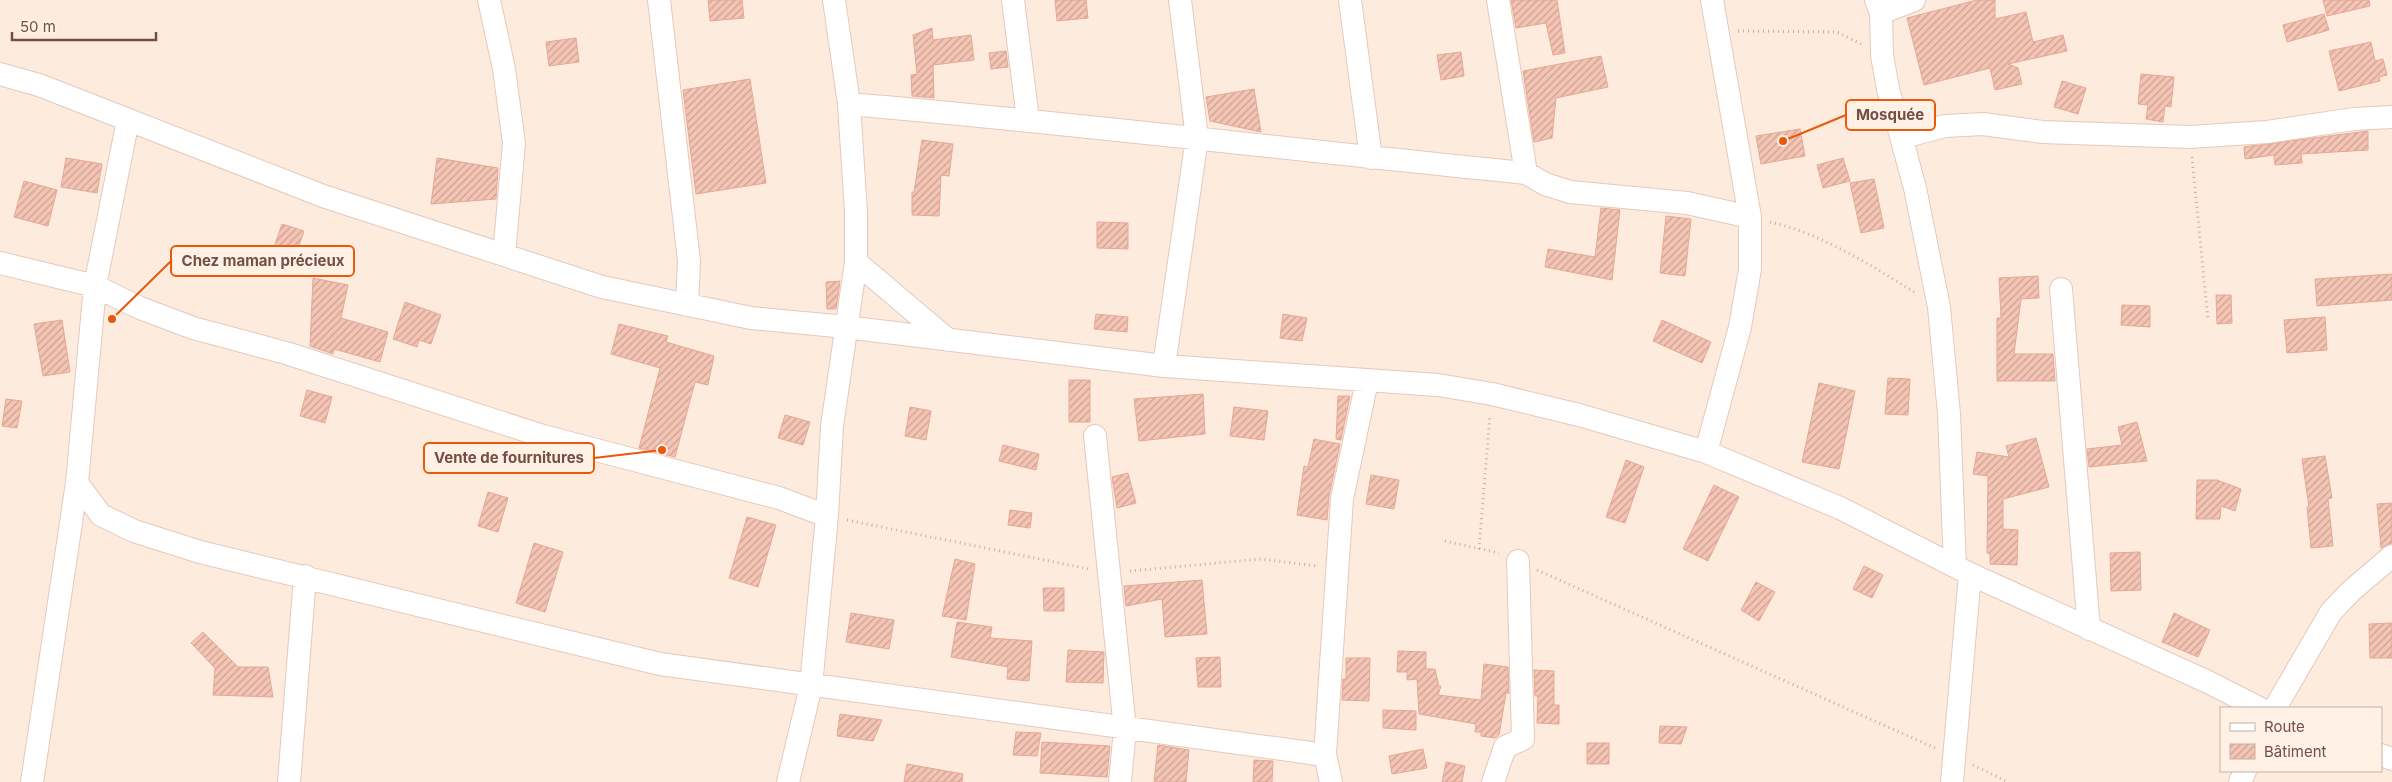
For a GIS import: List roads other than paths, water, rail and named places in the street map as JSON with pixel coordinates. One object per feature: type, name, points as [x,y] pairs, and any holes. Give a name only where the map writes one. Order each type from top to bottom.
[{"type":"street","points":[[488,0],[504,69],[514,142],[504,255]]},
{"type":"street","points":[[659,0],[689,261],[687,305]]},
{"type":"street","points":[[788,782],[811,686],[827,516],[832,426],[856,262],[856,213],[849,104],[834,0]]},
{"type":"street","points":[[1012,0],[1028,119]]},
{"type":"street","points":[[1164,366],[1197,138],[1180,0]]},
{"type":"street","points":[[1350,0],[1371,158]]},
{"type":"street","points":[[1498,0],[1526,173]]},
{"type":"street","points":[[1706,452],[1740,326],[1750,269],[1750,217],[1712,0]]},
{"type":"street","points":[[1914,0],[1878,6],[1882,55],[1888,88],[1915,188],[1939,307],[1963,570],[1952,782]]},
{"type":"street","points":[[0,74],[39,85],[323,196],[602,287],[751,318],[846,327],[1164,366],[1438,385],[1492,394],[1579,415],[1706,452],[1840,508],[1963,570],[2208,682],[2257,707]]},
{"type":"street","points":[[849,104],[1028,119],[1371,158],[1526,173],[1545,184],[1570,192],[1687,203],[1750,217]]},
{"type":"street","points":[[1902,137],[1945,126],[1983,124],[2042,132],[2190,137],[2267,132],[2354,119],[2392,118]]},
{"type":"street","points":[[32,782],[76,483],[96,286],[128,120]]},
{"type":"street","points":[[856,262],[948,340]]},
{"type":"street","points":[[0,263],[96,286],[140,308],[193,328],[286,353],[543,436],[779,498],[827,516]]},
{"type":"street","points":[[2061,289],[2089,629]]},
{"type":"street","points":[[1331,782],[1325,755],[1342,500],[1367,381]]},
{"type":"street","points":[[1095,436],[1125,729],[1120,782]]},
{"type":"street","points":[[76,483],[101,515],[134,531],[200,552],[305,576],[660,664],[1325,755]]},
{"type":"street","points":[[2276,707],[2331,612],[2351,591],[2392,556]]},
{"type":"street","points":[[1493,782],[1505,746],[1523,739],[1518,561]]},
{"type":"street","points":[[289,782],[305,576]]},
{"type":"place","name":"Mosquée","points":[[1783,141]]},
{"type":"place","name":"Chez maman précieux","points":[[112,319]]},
{"type":"place","name":"Vente de fournitures","points":[[662,450]]}]
